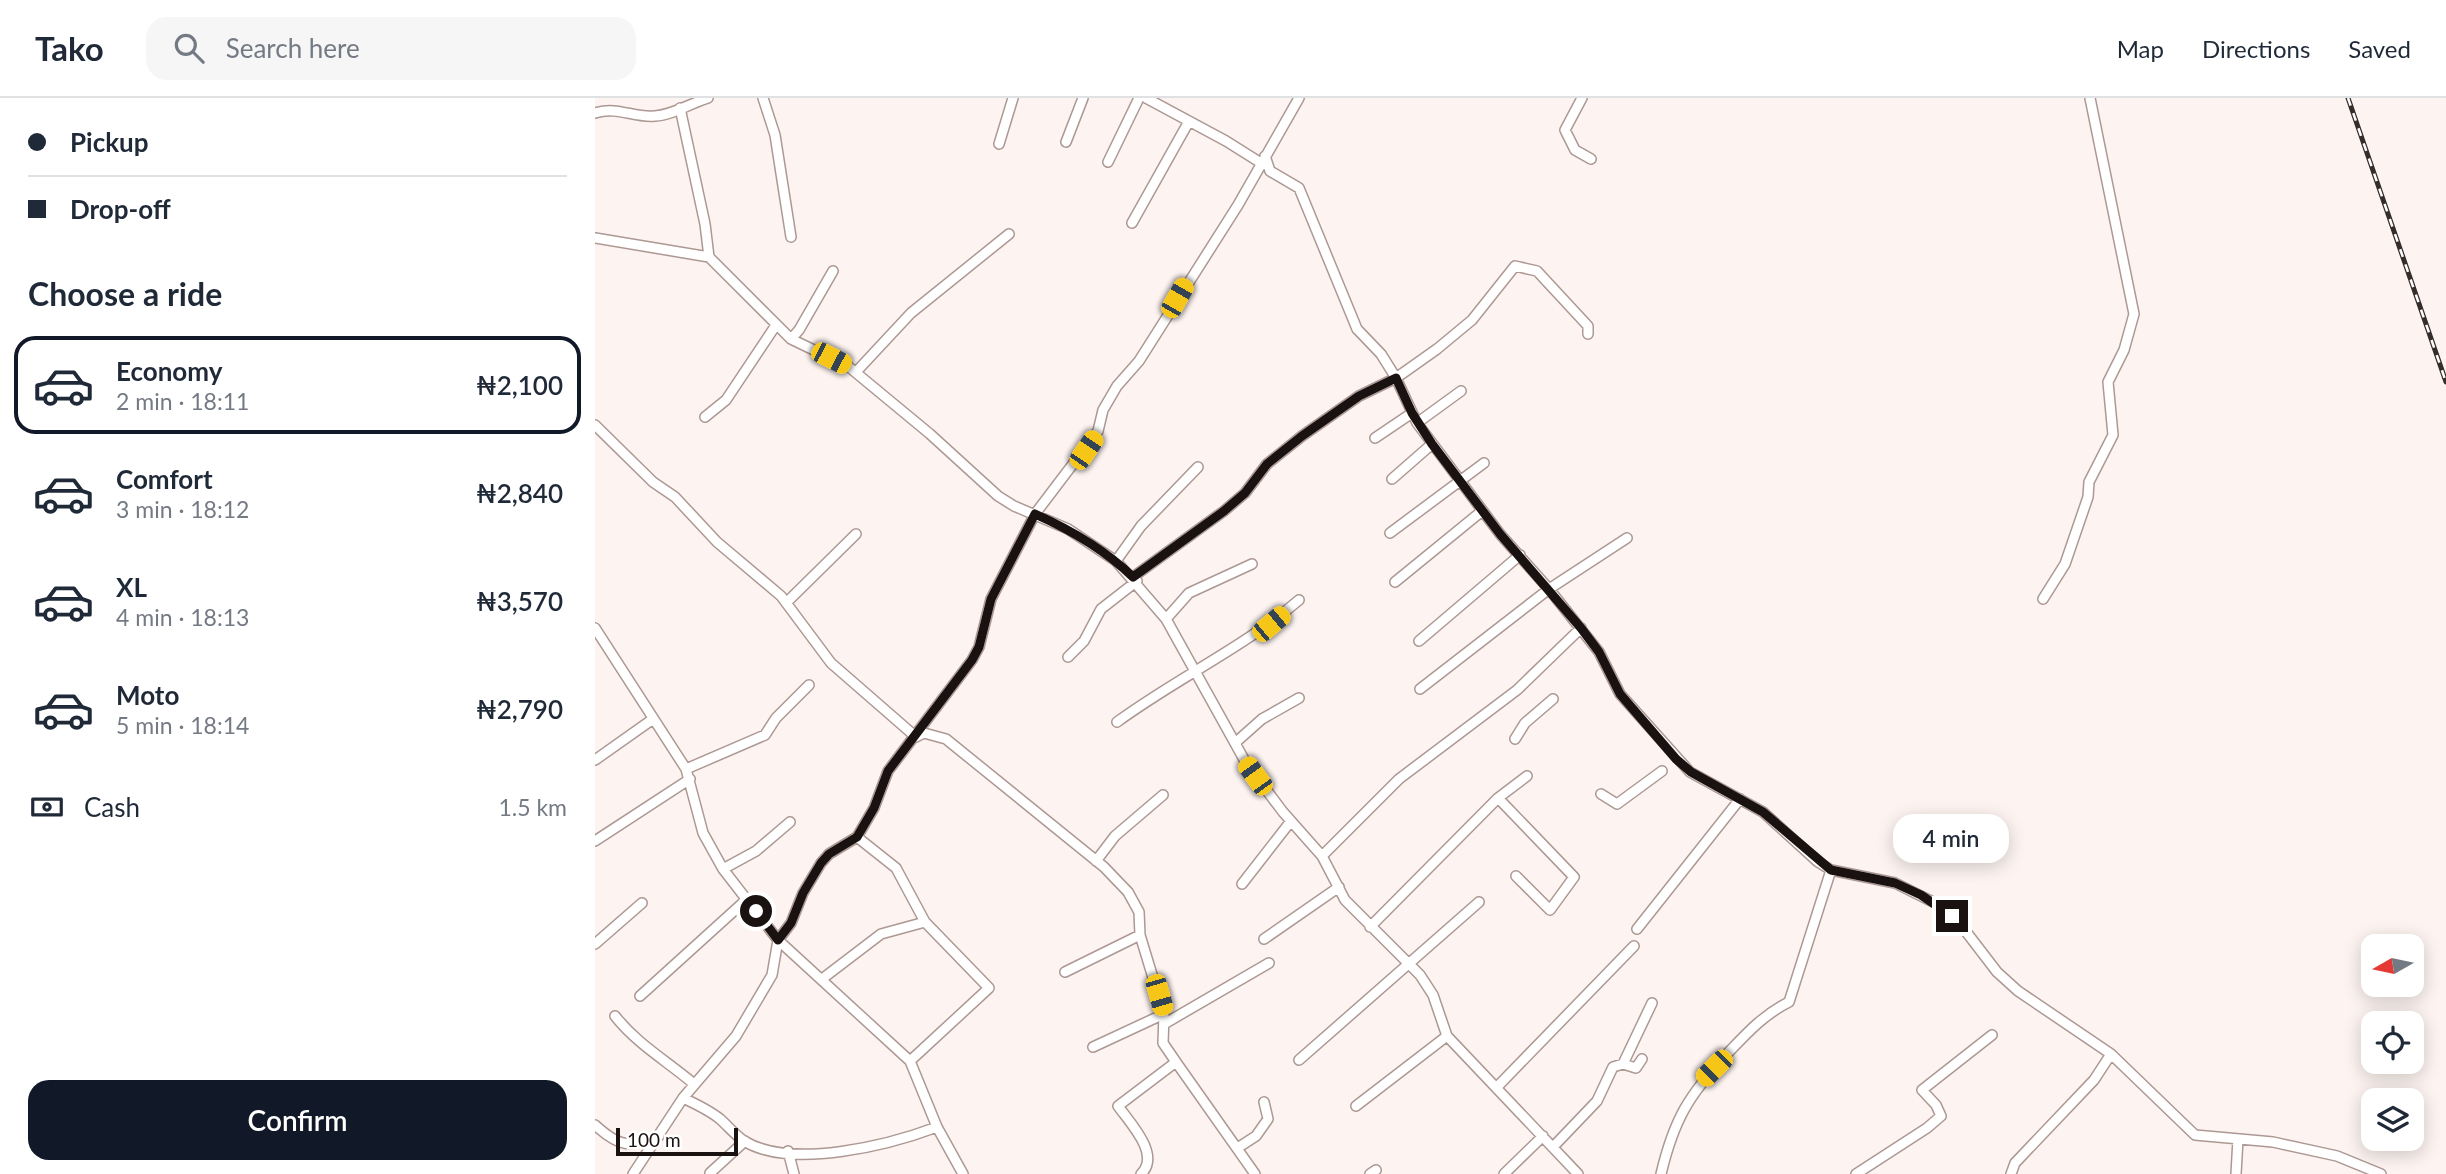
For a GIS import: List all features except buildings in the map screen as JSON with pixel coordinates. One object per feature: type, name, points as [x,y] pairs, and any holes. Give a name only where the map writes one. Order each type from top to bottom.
[{"type":"street","points":[[595,113],[619,109],[639,116],[657,116],[708,98]]},
{"type":"street","points":[[763,98],[775,135],[791,237]]},
{"type":"street","points":[[999,144],[1013,98]]},
{"type":"street","points":[[1066,142],[1083,98]]},
{"type":"street","points":[[1108,162],[1139,98]]},
{"type":"street","points":[[1146,98],[1188,123],[1263,160],[1270,171],[1299,188],[1357,329],[1381,355],[1396,378],[1417,423],[1482,510],[1581,628],[1599,652],[1620,694],[1676,759],[1691,772],[1763,812],[1831,870],[1895,883],[1937,904],[1964,929],[1997,972],[2018,991],[2111,1054],[2195,1135],[2273,1142],[2337,1156],[2381,1174]]},
{"type":"street","points":[[633,1174],[683,1098],[736,1036],[772,975],[778,940],[791,923],[803,893],[821,863],[829,854],[857,837],[874,808],[888,771],[916,737],[979,647],[991,599],[1035,514],[1098,431],[1103,410],[1117,386],[1139,361],[1238,205],[1299,98]]},
{"type":"street","points":[[1582,98],[1565,130],[1575,150],[1591,159]]},
{"type":"street","points":[[2043,599],[2065,564],[2088,497],[2089,482],[2113,435],[2108,382],[2120,362],[2133,320],[2130,285],[2090,98]]},
{"type":"street","points":[[680,108],[705,223],[709,257]]},
{"type":"street","points":[[1132,223],[1188,123]]},
{"type":"street","points":[[856,372],[911,313],[1009,233]]},
{"type":"street","points":[[595,238],[709,257],[791,339],[856,372],[930,433],[998,496],[1068,529],[1116,561],[1135,579],[1167,619],[1235,743],[1291,821],[1322,856],[1345,900],[1409,965],[1433,995],[1447,1035],[1578,1174]]},
{"type":"street","points":[[1068,657],[1084,640],[1101,609],[1135,579],[1224,511],[1245,493],[1267,464],[1302,436],[1359,396],[1396,378],[1472,320],[1515,266],[1537,271],[1588,326],[1588,334]]},
{"type":"street","points":[[791,339],[799,330],[832,271]]},
{"type":"street","points":[[705,417],[726,400],[776,325]]},
{"type":"street","points":[[1417,423],[1461,391]]},
{"type":"street","points":[[1375,438],[1412,413]]},
{"type":"street","points":[[595,425],[653,482],[675,498],[717,542],[786,603],[831,663],[916,737]]},
{"type":"street","points":[[1392,479],[1432,444]]},
{"type":"street","points":[[1390,533],[1484,463]]},
{"type":"street","points":[[1116,561],[1141,527],[1198,467]]},
{"type":"street","points":[[1395,582],[1482,510]]},
{"type":"street","points":[[786,603],[856,534]]},
{"type":"street","points":[[1420,689],[1549,589],[1627,538]]},
{"type":"street","points":[[1419,641],[1520,555]]},
{"type":"street","points":[[1167,619],[1189,593],[1252,564]]},
{"type":"street","points":[[1117,722],[1194,669],[1225,655],[1299,600]]},
{"type":"street","points":[[595,628],[688,774],[703,833],[723,869],[778,940],[910,1061],[937,1127],[963,1174]]},
{"type":"street","points":[[1322,856],[1399,779],[1517,690],[1581,628]]},
{"type":"street","points":[[595,841],[688,774],[765,735],[776,718],[809,685]]},
{"type":"street","points":[[1235,743],[1262,719],[1299,698]]},
{"type":"street","points":[[1515,739],[1525,723],[1553,699]]},
{"type":"street","points":[[595,760],[653,719]]},
{"type":"street","points":[[916,737],[924,733],[946,739],[1096,861],[1128,891],[1139,912],[1140,934],[1164,1019],[1163,1043],[1239,1147],[1255,1174]]},
{"type":"street","points":[[1601,794],[1617,804],[1662,771]]},
{"type":"street","points":[[1370,927],[1498,798],[1528,776]]},
{"type":"street","points":[[1096,861],[1115,835],[1163,795]]},
{"type":"street","points":[[1498,798],[1574,877],[1550,910],[1516,876]]},
{"type":"street","points":[[1637,929],[1740,799]]},
{"type":"street","points":[[1242,884],[1291,821]]},
{"type":"street","points":[[723,869],[756,851],[790,822]]},
{"type":"street","points":[[857,837],[896,868],[925,922],[989,988],[910,1061]]},
{"type":"street","points":[[1661,1174],[1670,1134],[1682,1108],[1699,1082],[1758,1020],[1789,1002],[1831,870]]},
{"type":"street","points":[[1264,939],[1339,887]]},
{"type":"street","points":[[640,996],[746,900]]},
{"type":"street","points":[[1299,1060],[1479,902]]},
{"type":"street","points":[[595,944],[642,903]]},
{"type":"street","points":[[822,979],[881,934],[925,922]]},
{"type":"street","points":[[1065,972],[1140,934]]},
{"type":"street","points":[[1497,1087],[1634,946]]},
{"type":"street","points":[[1093,1047],[1164,1019],[1269,962]]},
{"type":"street","points":[[1623,1064],[1652,1003]]},
{"type":"street","points":[[615,1016],[639,1044],[694,1084]]},
{"type":"street","points":[[1356,1106],[1447,1035]]},
{"type":"street","points":[[1856,1174],[1941,1116],[1936,1105],[1922,1090],[1992,1035]]},
{"type":"street","points":[[2011,1174],[2015,1163],[2094,1080],[2111,1054]]},
{"type":"street","points":[[1553,1147],[1597,1101],[1613,1067],[1623,1064],[1636,1068],[1642,1059]]},
{"type":"street","points":[[1141,1174],[1148,1167],[1150,1156],[1118,1106],[1176,1062]]},
{"type":"street","points":[[683,1098],[718,1117],[745,1141],[788,1152],[850,1152],[894,1143],[937,1127]]},
{"type":"street","points":[[1239,1147],[1264,1127],[1268,1119],[1264,1102]]},
{"type":"street","points":[[595,1125],[618,1143],[640,1144],[660,1136]]},
{"type":"street","points":[[1504,1174],[1543,1136]]},
{"type":"street","points":[[2236,1174],[2238,1139]]},
{"type":"street","points":[[710,1173],[745,1141]]},
{"type":"street","points":[[788,1152],[794,1174]]},
{"type":"railway","points":[[2348,98],[2446,382]]},
{"type":"route","points":[[756,911],[778,940],[791,923],[803,893],[821,863],[829,854],[857,837],[874,808],[888,771],[916,737],[957,676],[972,660],[979,647],[991,599],[1035,514],[1068,529],[1116,561],[1133,577],[1224,511],[1245,493],[1267,464],[1302,436],[1359,396],[1396,378],[1417,423],[1432,444],[1500,534],[1581,628],[1599,652],[1620,694],[1676,759],[1691,772],[1763,812],[1818,862],[1831,870],[1895,883],[1937,904],[1952,916]]}]
